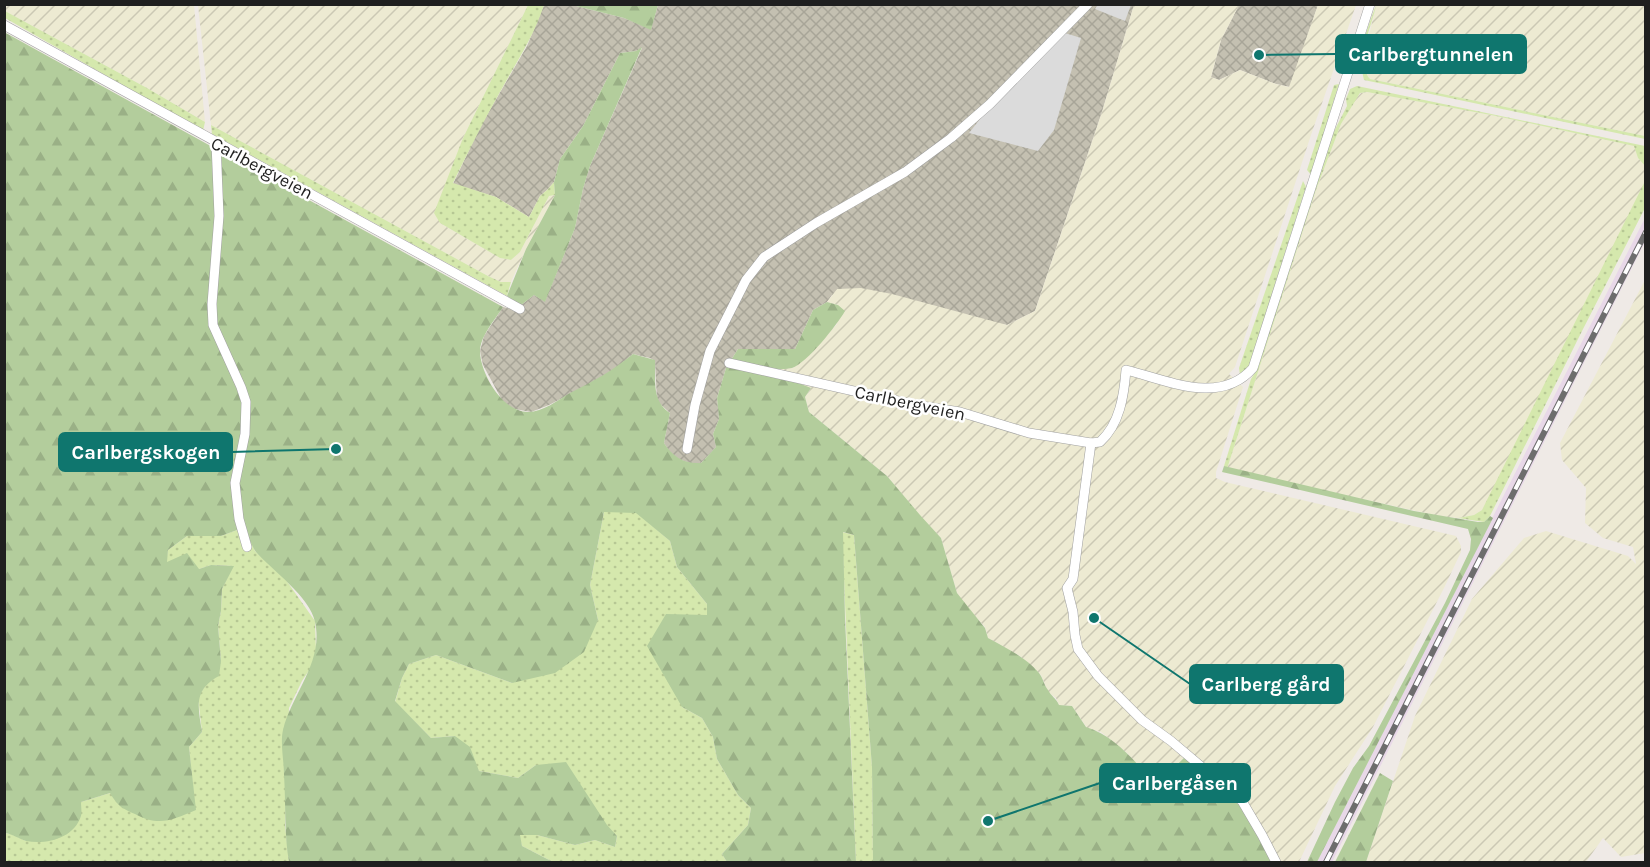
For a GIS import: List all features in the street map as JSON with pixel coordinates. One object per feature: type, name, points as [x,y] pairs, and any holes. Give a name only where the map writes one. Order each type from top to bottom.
[{"type":"street","points":[[687,448],[695,405],[710,351],[746,280],[764,257],[905,172],[951,138],[990,104],[1088,4]]},
{"type":"street","points":[[1276,862],[1242,801],[1171,741],[1142,720],[1098,676],[1078,649],[1074,612],[1068,588],[1073,579],[1091,443],[1100,442],[1116,422],[1126,370],[1208,390],[1240,381],[1253,368],[1370,4]]},
{"type":"street","name":"Carlbergveien","points":[[4,25],[520,309]]},
{"type":"street","points":[[216,143],[219,216],[212,304],[213,325],[246,402],[245,434],[235,483],[239,519],[247,547]]},
{"type":"street","name":"Carlbergveien","points":[[729,363],[916,405],[960,412],[1029,433],[1091,443]]},
{"type":"shaded area","points":[[1098,4],[1131,5],[1125,21],[1095,9]]},
{"type":"shaded area","points":[[4,5],[194,5],[205,122],[5,11]]},
{"type":"shaded area","points":[[198,5],[528,5],[463,138],[440,223],[500,258],[511,260],[520,252],[549,196],[555,195],[511,282],[501,282],[488,276],[211,125]]},
{"type":"shaded area","points":[[544,5],[572,5],[624,18],[651,29],[658,5],[1134,5],[1102,112],[1035,311],[1007,325],[832,295],[827,302],[813,310],[795,349],[738,349],[726,368],[717,398],[719,419],[713,434],[716,447],[701,463],[690,463],[678,459],[664,443],[670,413],[657,401],[655,361],[650,358],[633,354],[610,373],[531,412],[510,408],[502,400],[483,365],[480,351],[484,336],[503,307],[519,311],[521,305],[534,295],[545,301],[575,228],[590,166],[642,48],[620,53],[583,126],[560,159],[554,182],[540,196],[529,217],[496,197],[453,184],[480,127],[527,46]]},
{"type":"shaded area","points":[[1134,5],[1239,5],[1221,40],[1211,77],[1219,80],[1240,70],[1289,87],[1318,5],[1356,5],[1235,367],[1229,374],[1243,387],[1216,478],[1456,536],[1461,546],[1461,552],[1444,588],[1373,727],[1335,786],[1299,862],[1272,862],[1184,758],[1157,786],[1127,753],[1101,732],[1087,728],[1072,706],[1059,705],[1056,698],[1048,692],[1041,675],[1020,656],[988,638],[985,627],[957,593],[941,538],[887,476],[809,412],[805,397],[811,388],[775,378],[778,369],[793,368],[813,351],[837,324],[838,305],[827,302],[837,289],[861,288],[892,294],[1007,325],[1035,311],[1102,112]]},
{"type":"shaded area","points":[[1239,5],[1318,5],[1290,87],[1240,70],[1219,80],[1211,77],[1221,40]]},
{"type":"shaded area","points":[[1376,5],[1645,5],[1645,136],[1370,79],[1364,73],[1365,53]]},
{"type":"shaded area","points":[[1065,33],[1081,38],[1054,130],[1038,151],[969,133],[984,114]]},
{"type":"shaded area","points":[[1367,92],[1496,116],[1635,146],[1638,158],[1645,166],[1643,186],[1602,271],[1498,482],[1482,510],[1474,515],[1458,518],[1439,516],[1227,469],[1316,190],[1341,124],[1356,98],[1361,93]]},
{"type":"shaded area","points":[[1645,218],[1645,242],[1332,862],[1317,862]]},
{"type":"shaded area","points":[[1645,280],[1645,853],[1621,857],[1603,838],[1586,862],[1366,862],[1415,716],[1472,599],[1524,538],[1546,531],[1628,556],[1636,564],[1633,547],[1603,538],[1585,523],[1586,488],[1562,460],[1560,443]]},
{"type":"green space","points":[[658,4],[651,30],[624,18],[572,5]]},
{"type":"green space","points":[[528,5],[544,5],[530,39],[453,183],[496,197],[529,217],[540,196],[554,182],[555,195],[549,196],[520,252],[511,260],[500,258],[440,223],[434,213],[463,138]]},
{"type":"green space","points":[[1376,5],[1363,63],[1370,79],[1645,136],[1645,139],[1364,80],[1362,51]]},
{"type":"green space","points":[[5,11],[205,122],[203,131],[5,18]]},
{"type":"green space","points":[[4,32],[503,307],[482,340],[481,361],[495,391],[510,406],[519,410],[528,412],[545,408],[618,366],[633,354],[655,360],[657,396],[670,413],[664,443],[680,459],[701,463],[716,447],[713,434],[719,419],[717,398],[726,368],[738,349],[795,349],[813,310],[827,302],[838,305],[845,311],[821,343],[798,365],[778,369],[775,378],[811,388],[805,397],[809,412],[887,476],[941,538],[957,593],[985,628],[988,638],[1028,662],[1039,673],[1059,705],[1072,706],[1086,727],[1097,731],[1116,744],[1156,785],[1185,757],[1236,800],[1272,862],[873,862],[872,767],[854,535],[843,532],[856,862],[727,862],[722,854],[748,825],[751,808],[738,795],[717,759],[713,737],[702,718],[682,707],[647,646],[666,614],[707,615],[707,604],[677,567],[670,541],[636,513],[604,512],[590,585],[598,620],[584,652],[555,673],[512,683],[436,655],[409,664],[395,701],[431,738],[455,736],[470,747],[479,771],[518,778],[536,765],[566,762],[607,825],[617,836],[615,847],[595,840],[575,845],[537,835],[520,835],[522,846],[553,862],[289,862],[282,735],[287,716],[311,664],[317,637],[315,622],[306,603],[290,584],[256,552],[245,527],[221,536],[187,536],[168,550],[167,562],[187,553],[199,569],[211,565],[234,566],[222,589],[218,626],[221,661],[219,676],[211,681],[201,693],[199,707],[202,732],[189,747],[196,810],[166,821],[151,820],[123,808],[110,793],[81,802],[81,814],[77,824],[66,835],[59,838],[34,842],[5,833]]},
{"type":"green space","points":[[642,47],[590,166],[575,228],[545,302],[534,295],[521,305],[507,296],[526,249],[555,195],[554,182],[560,159],[583,126],[620,53],[636,51]]},
{"type":"green space","points":[[1339,84],[1311,175],[1307,170],[1334,85]]},
{"type":"green space","points":[[1357,86],[1645,146],[1645,166],[1638,158],[1634,146],[1496,116],[1367,92],[1360,93],[1341,124],[1316,190],[1227,469],[1224,466],[1251,379],[1256,371],[1330,139],[1347,106],[1346,99],[1350,89]]},
{"type":"green space","points":[[211,125],[488,276],[501,282],[511,282],[507,296],[212,134]]},
{"type":"green space","points":[[1303,181],[1306,187],[1249,366],[1240,375],[1239,368]]},
{"type":"green space","points":[[1645,181],[1645,208],[1490,516],[1484,522],[1458,518],[1474,515],[1482,510]]},
{"type":"green space","points":[[1224,466],[1414,511],[1478,522],[1484,522],[1490,516],[1493,518],[1317,862],[1307,862],[1353,768],[1369,746],[1445,603],[1470,550],[1471,539],[1468,529],[1222,472]]},
{"type":"green space","points":[[604,512],[636,512],[670,541],[677,567],[707,604],[707,615],[682,707],[702,718],[713,737],[717,759],[738,795],[751,808],[748,825],[722,854],[727,862],[553,862],[522,846],[519,835],[537,835],[575,845],[595,840],[615,847],[617,836],[536,765],[518,778],[479,771],[455,736],[431,738],[395,702],[409,664],[436,655],[512,683],[598,620],[590,585]]},
{"type":"green space","points":[[245,527],[255,551],[286,580],[315,621],[316,651],[312,666],[289,708],[285,825],[289,862],[5,862],[4,833],[26,841],[81,816],[81,802],[110,793],[195,810],[189,747],[202,732],[198,697],[221,661],[218,626],[222,589],[233,566],[211,565],[199,569],[166,562],[168,550],[187,536],[221,536]]},
{"type":"green space","points":[[842,532],[854,535],[872,767],[873,862],[856,862]]},
{"type":"green space","points":[[1380,773],[1393,781],[1366,862],[1335,862]]},
{"type":"railway","points":[[1326,862],[1646,232]]},
{"type":"place","name":"Carlbergtunnelen","points":[[1259,55]]},
{"type":"place","name":"Carlbergskogen","points":[[336,449]]},
{"type":"place","name":"Carlberg gård","points":[[1094,618]]},
{"type":"place","name":"Carlbergåsen","points":[[988,821]]}]
